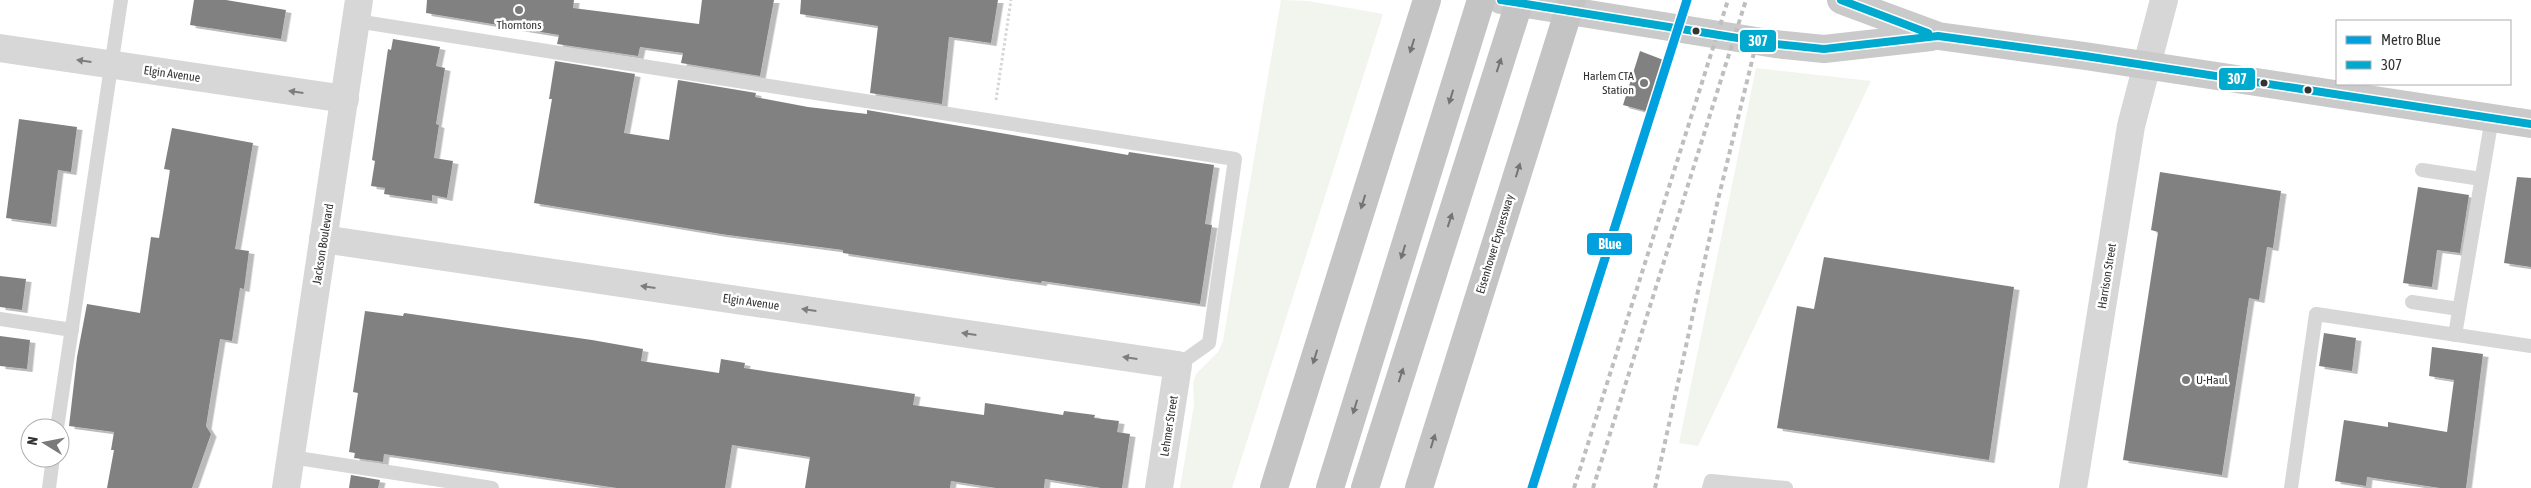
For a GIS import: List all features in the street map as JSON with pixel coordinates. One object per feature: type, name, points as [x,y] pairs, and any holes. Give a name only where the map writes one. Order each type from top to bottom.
[{"type":"highway","points":[[1274,488],[1427,0]]},
{"type":"highway","points":[[1330,488],[1481,0]]},
{"type":"highway","name":"Eisenhower Expressway","points":[[1419,488],[1572,0]]},
{"type":"highway","points":[[1365,488],[1518,3]]},
{"type":"main road","points":[[1841,0],[1938,36],[2531,124]]},
{"type":"main road","points":[[1518,3],[1775,44],[1824,49],[1938,36]]},
{"type":"street","name":"Harrison Street","points":[[2073,488],[2130,126],[2148,66],[2164,0]]},
{"type":"street","name":"Jackson Boulevard","points":[[286,488],[357,11]]},
{"type":"street","name":"Elgin Avenue","points":[[0,48],[345,99]]},
{"type":"street","name":"Elgin Avenue","points":[[323,239],[1178,365]]},
{"type":"street","name":"Lehmer Street","points":[[1159,488],[1178,365]]},
{"type":"lane","points":[[59,418],[121,0]]},
{"type":"lane","points":[[357,11],[1235,159],[1209,343],[1178,365]]},
{"type":"lane","points":[[2455,335],[2492,118]]},
{"type":"lane","points":[[2422,170],[2481,178]]},
{"type":"lane","points":[[2412,302],[2459,309]]},
{"type":"lane","points":[[2291,488],[2316,314],[2531,346]]},
{"type":"lane","points":[[0,319],[72,330]]},
{"type":"lane","points":[[291,457],[492,488]]},
{"type":"lane","points":[[48,488],[51,468]]},
{"type":"lane","points":[[1709,488],[1711,481],[1786,488]]},
{"type":"path","points":[[996,100],[1011,0]]},
{"type":"shaded area","points":[[1281,0],[1308,1],[1383,14],[1232,488],[1180,488],[1194,405],[1193,383],[1196,374],[1218,352],[1223,341]]},
{"type":"shaded area","points":[[1756,68],[1871,81],[1698,446],[1679,443]]},
{"type":"building","points":[[194,0],[226,0],[286,10],[281,39],[190,25]]},
{"type":"building","points":[[427,0],[574,0],[573,8],[699,24],[702,0],[774,0],[760,76],[681,63],[683,53],[640,47],[638,56],[557,44],[559,35],[426,13]]},
{"type":"building","points":[[801,0],[998,0],[991,43],[949,37],[942,104],[870,93],[878,26],[800,14]]},
{"type":"building","points":[[393,39],[440,47],[436,66],[445,68],[436,124],[439,125],[434,158],[453,161],[447,198],[432,195],[432,201],[384,194],[385,188],[371,186],[375,161],[372,160],[388,49],[391,50]]},
{"type":"building","name":"Harlem CTA Station","points":[[1640,51],[1666,61],[1649,112],[1623,105]]},
{"type":"building","points":[[555,61],[635,74],[624,133],[669,140],[678,80],[756,93],[755,97],[808,107],[867,114],[867,110],[1128,155],[1129,152],[1214,165],[1205,224],[1212,225],[1200,304],[1042,281],[1041,283],[1000,277],[843,253],[843,250],[721,234],[534,203],[552,99],[549,99]]},
{"type":"building","points":[[19,119],[77,127],[71,172],[58,170],[51,224],[6,218]]},
{"type":"building","points":[[172,128],[253,143],[235,249],[249,251],[244,289],[240,288],[232,341],[220,339],[206,426],[211,434],[192,488],[107,488],[114,450],[111,450],[114,432],[70,426],[77,357],[87,304],[140,313],[151,237],[159,238],[170,170],[164,169]]},
{"type":"building","name":"U-Haul","points":[[2160,172],[2281,191],[2273,248],[2267,247],[2259,300],[2249,298],[2222,475],[2123,460],[2158,232],[2151,230]]},
{"type":"building","points":[[2517,177],[2531,178],[2531,267],[2504,263]]},
{"type":"building","points":[[2418,187],[2469,195],[2460,253],[2437,250],[2432,287],[2403,283]]},
{"type":"building","points":[[1824,257],[2014,287],[1989,460],[1777,428],[1797,306],[1814,309]]},
{"type":"building","points":[[0,276],[26,279],[22,310],[0,307]]},
{"type":"building","points":[[365,311],[403,316],[404,313],[592,340],[643,349],[641,361],[719,373],[721,359],[745,363],[744,368],[915,394],[913,405],[984,415],[985,403],[1063,415],[1064,411],[1095,415],[1094,418],[1119,421],[1117,432],[1130,434],[1122,488],[1101,488],[1045,479],[1044,488],[996,488],[951,481],[950,488],[805,488],[810,457],[732,445],[725,488],[617,488],[384,454],[383,462],[354,458],[355,453],[349,452],[358,393],[353,392]]},
{"type":"building","points":[[2324,333],[2356,338],[2352,371],[2319,366]]},
{"type":"building","points":[[0,336],[30,340],[27,369],[0,366]]},
{"type":"building","points":[[2432,347],[2483,354],[2466,488],[2440,488],[2367,477],[2366,486],[2335,481],[2344,420],[2388,427],[2388,422],[2447,432],[2454,380],[2429,376]]},
{"type":"building","points":[[351,475],[380,480],[378,488],[349,488]]},
{"type":"railway","points":[[1574,488],[1728,0]]},
{"type":"railway","points":[[1593,488],[1746,0]]},
{"type":"railway","points":[[1655,488],[1717,204],[1760,28]]},
{"type":"metro line","name":"Blue","points":[[1532,488],[1687,0]]},
{"type":"transit line","name":"307","points":[[1501,0],[1775,44],[1824,49],[1938,36],[2085,56],[2531,124]]},
{"type":"transit line","name":"307","points":[[1841,0],[1928,33]]},
{"type":"place","name":"Thorntons","points":[[519,10]]},
{"type":"place","name":"Harlem CTA Station","points":[[1644,83]]},
{"type":"place","name":"U-Haul","points":[[2186,380]]}]
